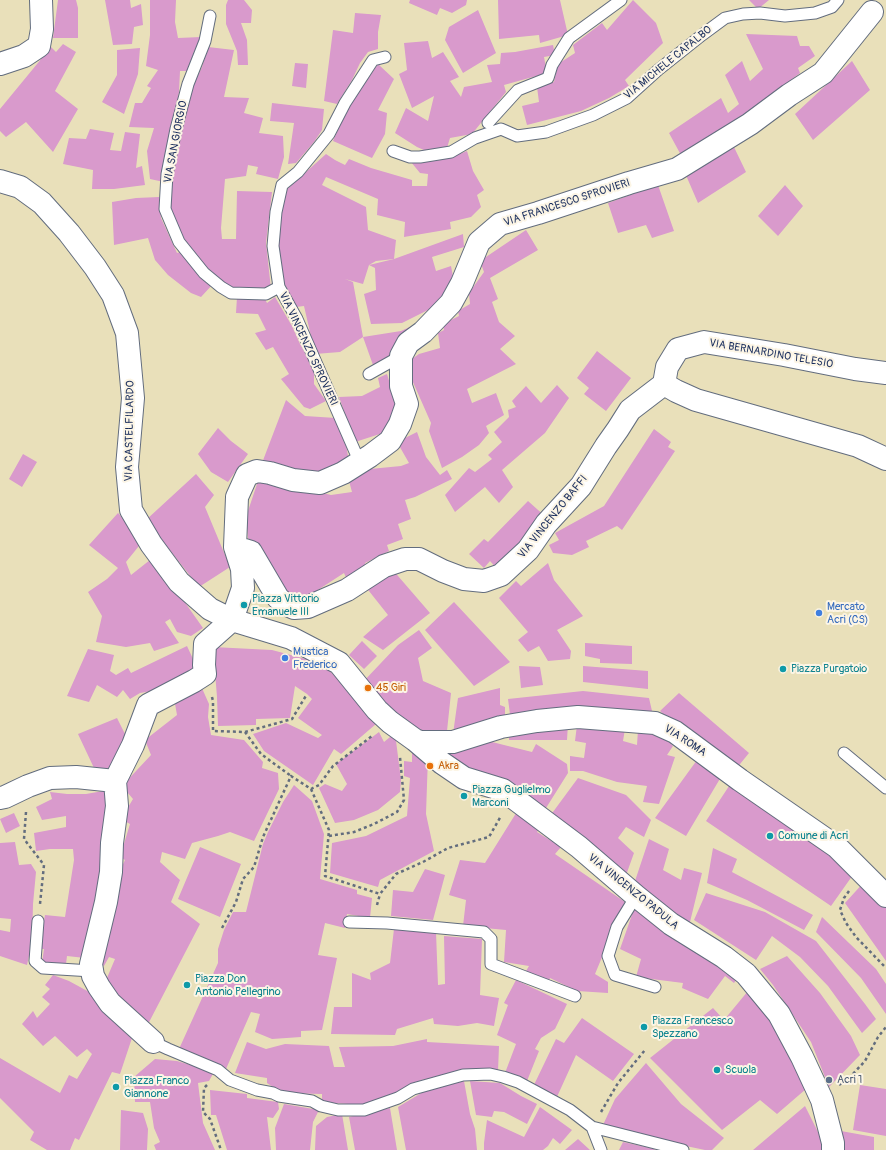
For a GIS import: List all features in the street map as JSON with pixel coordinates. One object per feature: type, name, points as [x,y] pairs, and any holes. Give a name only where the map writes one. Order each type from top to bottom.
[{"type":"street","points":[[0,64],[24,56],[39,46],[42,29],[41,0]]},
{"type":"street","name":"VIA FRANCESCO SPROVIERI","points":[[401,356],[408,343],[423,332],[451,303],[462,283],[479,242],[500,224],[677,169],[750,124],[789,95],[823,73],[872,4]]},
{"type":"street","name":"VIA CASTELFILARDO","points":[[0,181],[20,187],[42,203],[69,233],[95,267],[113,295],[127,333],[132,398],[127,467],[131,510],[151,544],[179,582],[210,609],[232,620]]},
{"type":"street","name":"VIA BERNARDINO TELESIO","points":[[665,375],[678,349],[704,342],[784,354],[855,369],[886,373]]},
{"type":"street","points":[[153,1042],[110,1003],[99,987],[92,971],[91,964],[106,902],[111,872],[112,843],[117,806],[115,781],[133,745],[148,705],[205,674],[204,644],[232,620],[243,588],[242,569],[235,547],[237,497],[247,475],[257,471],[270,473],[293,480],[320,483],[343,474],[390,441],[400,424],[407,404],[401,386],[401,356]]},
{"type":"street","points":[[665,375],[696,400],[858,446],[886,459]]},
{"type":"street","name":"VIA VINCENZO BAFFI","points":[[235,547],[251,552],[278,598],[285,604],[294,608],[308,608],[347,590],[384,566],[404,559],[419,559],[443,571],[464,579],[484,581],[501,575],[528,550],[546,524],[581,486],[630,410],[665,375]]},
{"type":"street","name":"VIA VINCENZO PADULA","points":[[232,620],[291,638],[337,662],[345,669],[377,710],[442,763],[464,778],[503,790],[512,796],[579,847],[671,924],[724,956],[746,974],[779,1014],[802,1057],[822,1100],[834,1143],[833,1150]]},
{"type":"street","name":"VIA ROMA","points":[[415,740],[420,742],[453,742],[501,727],[537,721],[578,717],[655,723],[674,732],[837,847],[886,896]]},
{"type":"street","points":[[0,798],[50,778],[76,777],[115,781]]},
{"type":"lane","points":[[488,123],[518,90],[548,78],[552,65],[569,38],[621,0]]},
{"type":"lane","name":"VIA MICHELE CAPALBO","points":[[393,151],[410,157],[420,157],[451,152],[475,138],[501,129],[516,136],[546,132],[593,115],[627,98],[658,70],[725,18],[743,14],[760,13],[785,16],[815,13],[832,7],[838,0]]},
{"type":"lane","name":"VIA SAN GIORGIO","points":[[210,16],[205,41],[188,84],[176,129],[167,174],[166,209],[179,242],[204,273],[221,287],[231,293],[266,294],[279,287]]},
{"type":"lane","name":"VIA VINCENZO SPROVIERI","points":[[360,463],[297,319],[279,287],[273,246],[276,212],[282,185],[298,172],[329,134],[345,103],[372,60],[385,57]]},
{"type":"lane","points":[[369,374],[401,356]]},
{"type":"lane","points":[[844,753],[886,788]]},
{"type":"lane","points":[[636,896],[618,928],[608,956],[615,975],[655,987]]},
{"type":"lane","points":[[38,921],[35,960],[43,968],[92,971]]},
{"type":"lane","points":[[349,922],[387,923],[484,932],[491,940],[491,964],[575,996]]},
{"type":"lane","points":[[153,1042],[218,1070],[230,1080],[257,1090],[273,1093],[279,1096],[312,1101],[321,1106],[338,1110],[364,1110],[398,1098],[413,1089],[463,1075],[490,1074],[518,1082],[570,1110],[592,1127],[683,1150]]},
{"type":"lane","points":[[592,1127],[601,1150]]},
{"type":"path","points":[[205,674],[213,701],[213,731],[245,732],[292,719],[307,694]]},
{"type":"path","points":[[311,789],[319,785],[333,766],[394,724],[404,800],[397,812],[374,824],[354,832],[329,836]]},
{"type":"path","points":[[245,732],[261,754],[311,789],[329,830],[325,876],[380,894],[396,874],[423,862],[448,848],[489,837],[512,796]]},
{"type":"path","points":[[222,928],[236,902],[243,879],[254,867],[263,837],[292,776]]},
{"type":"path","points":[[28,786],[24,839],[44,865],[38,921]]},
{"type":"path","points":[[863,873],[844,898],[840,910],[846,923],[856,937],[886,968]]},
{"type":"path","points":[[822,1100],[851,1076],[865,1061],[878,1037],[886,1027]]},
{"type":"path","points":[[592,1127],[618,1083],[645,1050]]},
{"type":"path","points":[[221,1150],[210,1119],[203,1112],[204,1088],[212,1080],[223,1073]]},
{"type":"building","points":[[58,0],[76,0],[78,8],[78,38],[53,38]]},
{"type":"building","points":[[105,0],[130,0],[131,8],[141,4],[143,25],[134,27],[132,44],[113,45]]},
{"type":"building","points":[[150,0],[176,0],[175,22],[178,38],[201,37],[199,50],[194,51],[190,71],[180,71],[179,92],[164,182],[150,179],[147,151],[154,128],[129,127],[135,103],[142,103],[151,88],[147,86],[158,70],[146,66],[150,35]]},
{"type":"building","points":[[228,0],[244,0],[252,10],[251,23],[241,23],[247,40],[248,65],[238,65],[237,51],[226,24],[226,5]]},
{"type":"building","points":[[410,0],[467,0],[466,5],[452,13],[440,8],[437,15],[409,3]]},
{"type":"building","points":[[498,0],[560,0],[568,35],[540,43],[539,35],[499,39]]},
{"type":"building","points":[[633,0],[656,23],[663,43],[625,80],[629,86],[609,98],[581,111],[527,125],[522,106],[539,102],[537,87],[554,82],[558,64],[575,53],[573,45],[602,23],[607,30]]},
{"type":"building","points":[[749,0],[769,0],[758,9]]},
{"type":"building","points":[[478,10],[496,53],[463,73],[445,40],[449,27]]},
{"type":"building","points":[[355,13],[381,15],[378,32],[378,49],[368,52],[360,63],[352,80],[337,104],[324,101],[333,30],[353,33]]},
{"type":"building","points":[[746,34],[797,36],[800,46],[809,46],[815,56],[798,68],[800,73],[778,90],[782,95],[682,157],[669,133],[721,98],[728,113],[739,104],[725,75],[742,61],[750,81],[763,69]]},
{"type":"building","points":[[428,41],[432,58],[443,52],[459,77],[450,81],[461,97],[464,87],[492,82],[487,65],[500,64],[501,53],[553,45],[555,55],[544,57],[547,73],[504,85],[506,92],[472,134],[450,138],[446,151],[431,153],[417,147],[395,133],[406,108],[428,121],[434,96],[412,108],[399,74],[407,70],[404,43]]},
{"type":"building","points":[[63,44],[76,52],[55,91],[78,109],[53,152],[26,122],[6,137],[0,131],[0,109],[51,47],[56,52]]},
{"type":"building","points":[[208,47],[234,50],[224,97],[249,98],[244,113],[263,118],[259,133],[283,136],[284,157],[278,179],[256,174],[258,167],[248,165],[246,176],[225,179],[221,228],[222,239],[236,239],[237,191],[272,192],[266,243],[271,289],[238,290],[211,276],[186,247],[174,224],[169,204],[172,167],[182,127],[187,98],[202,67]]},
{"type":"building","points":[[140,48],[138,74],[124,114],[102,102],[117,75],[117,50]]},
{"type":"building","points":[[852,61],[870,90],[813,140],[795,114]]},
{"type":"building","points":[[295,63],[308,64],[306,88],[292,86]]},
{"type":"building","points":[[378,64],[394,79],[378,110],[387,113],[385,134],[372,158],[333,141],[346,111]]},
{"type":"building","points":[[272,103],[324,109],[322,130],[296,163],[288,164],[294,123],[270,121]]},
{"type":"building","points":[[90,129],[114,133],[110,150],[121,151],[125,132],[140,134],[136,168],[142,166],[145,185],[114,189],[92,189],[93,170],[63,164],[69,138],[86,139]]},
{"type":"building","points":[[733,145],[746,172],[698,203],[685,173]]},
{"type":"building","points":[[467,151],[473,171],[484,190],[477,195],[481,207],[471,217],[450,222],[451,229],[404,237],[405,222],[377,215],[378,199],[326,177],[322,185],[366,207],[368,230],[396,240],[394,259],[376,261],[369,265],[363,284],[345,279],[353,282],[363,337],[340,352],[315,354],[304,306],[296,307],[291,296],[282,285],[277,245],[280,211],[286,190],[326,154],[345,165],[349,159],[371,168],[412,180],[412,186],[427,186],[428,174],[420,173],[411,162],[441,160],[443,157],[457,155]]},
{"type":"building","points":[[658,185],[674,231],[652,238],[646,225],[618,233],[608,203]]},
{"type":"building","points":[[785,185],[803,206],[778,236],[758,216]]},
{"type":"building","points":[[159,197],[161,218],[177,253],[184,251],[190,265],[213,284],[201,297],[191,293],[168,275],[155,260],[148,238],[114,245],[112,202],[136,198]]},
{"type":"building","points":[[526,230],[538,250],[490,278],[498,299],[492,302],[499,322],[515,336],[500,349],[516,364],[467,389],[472,403],[496,393],[504,415],[486,426],[489,433],[479,445],[462,457],[442,468],[429,431],[431,423],[405,364],[419,354],[440,348],[438,333],[444,330],[443,324],[459,316],[458,311],[470,304],[469,293],[484,272],[480,261]]},
{"type":"building","points":[[463,234],[464,247],[432,257],[436,271],[451,266],[454,282],[432,308],[402,323],[371,324],[364,294],[376,290],[375,268],[369,265],[394,259]]},
{"type":"building","points":[[237,297],[264,297],[267,303],[275,297],[314,368],[314,384],[326,401],[310,409],[304,407],[281,379],[289,374],[273,347],[266,350],[255,333],[266,330],[258,314],[236,313]]},
{"type":"building","points":[[414,325],[389,357],[373,365],[363,337],[401,331]]},
{"type":"building","points":[[597,351],[631,378],[606,411],[584,394],[589,388],[577,378]]},
{"type":"building","points":[[387,374],[399,414],[383,433],[355,442],[339,397],[362,396],[380,387],[378,378]]},
{"type":"building","points":[[557,385],[569,398],[545,433],[502,470],[513,487],[499,503],[485,487],[455,512],[445,495],[469,468],[475,472],[492,459],[488,455],[502,442],[494,432],[509,417],[508,410],[516,407],[512,401],[526,386],[541,403]]},
{"type":"building","points":[[286,400],[305,416],[336,418],[346,444],[349,462],[318,476],[262,463]]},
{"type":"building","points":[[218,428],[231,441],[248,454],[228,482],[211,472],[198,454]]},
{"type":"building","points":[[654,429],[671,442],[668,447],[675,451],[622,530],[617,526],[586,541],[589,547],[572,555],[553,553],[549,545],[559,540],[555,533],[604,506]]},
{"type":"building","points":[[417,432],[426,457],[440,475],[447,470],[452,479],[415,497],[405,500],[411,519],[398,524],[403,539],[387,545],[389,551],[365,563],[367,572],[348,582],[344,573],[304,599],[292,596],[277,582],[258,550],[248,538],[246,517],[259,478],[331,495],[352,492],[349,481],[370,469],[401,466],[409,463],[397,442]]},
{"type":"building","points":[[23,454],[37,462],[22,487],[9,479]]},
{"type":"building","points":[[196,474],[214,495],[205,507],[230,567],[199,587],[146,520]]},
{"type":"building","points":[[528,501],[547,518],[499,571],[490,561],[484,568],[469,554],[484,539],[488,542]]},
{"type":"building","points":[[118,513],[143,541],[126,562],[131,575],[150,560],[179,594],[203,628],[191,636],[177,632],[170,619],[165,622],[179,643],[154,651],[150,643],[126,647],[96,642],[102,616],[88,592],[107,579],[118,568],[89,545]]},
{"type":"building","points":[[548,563],[554,580],[583,616],[557,630],[571,651],[570,659],[548,661],[539,646],[528,652],[518,640],[528,632],[499,598],[516,581],[521,586]]},
{"type":"building","points":[[392,569],[430,613],[383,650],[363,637],[388,615],[365,586]]},
{"type":"building","points":[[454,602],[510,662],[474,686],[425,630]]},
{"type":"building","points":[[419,630],[432,648],[418,658],[423,681],[451,693],[447,731],[445,736],[425,735],[401,726],[362,683],[398,645]]},
{"type":"building","points":[[362,641],[377,656],[364,669],[349,655]]},
{"type":"building","points":[[585,643],[632,646],[632,664],[600,663],[600,659],[585,656]]},
{"type":"building","points":[[187,646],[199,672],[164,689],[140,693],[130,699],[123,690],[117,697],[97,685],[89,702],[67,696],[88,649],[114,655],[110,671],[116,675],[128,668],[131,673]]},
{"type":"building","points":[[213,647],[272,650],[321,663],[336,677],[376,724],[341,754],[334,749],[313,785],[264,751],[253,734],[286,723],[318,738],[322,735],[298,718],[312,699],[295,686],[290,718],[256,719],[256,725],[218,726]]},
{"type":"building","points":[[519,666],[540,667],[543,685],[521,688]]},
{"type":"building","points":[[583,666],[648,671],[648,689],[583,682]]},
{"type":"building","points":[[201,686],[209,704],[208,717],[211,735],[244,740],[263,762],[262,768],[278,773],[279,789],[254,841],[230,832],[192,843],[185,859],[162,852],[160,862],[180,880],[171,902],[200,924],[146,1028],[104,985],[115,959],[109,957],[104,966],[97,960],[106,928],[119,895],[114,891],[115,881],[125,860],[120,857],[130,824],[121,819],[133,799],[122,786],[151,755],[145,740],[177,715],[174,698]]},
{"type":"building","points":[[500,688],[500,705],[505,707],[505,720],[453,734],[458,698]]},
{"type":"building","points":[[583,691],[649,698],[652,711],[657,720],[511,722],[508,699]]},
{"type":"building","points":[[679,693],[749,753],[736,769],[679,728],[660,711]]},
{"type":"building","points":[[117,718],[126,736],[118,766],[107,769],[94,768],[78,734]]},
{"type":"building","points":[[568,724],[567,740],[509,740],[509,733]]},
{"type":"building","points":[[577,725],[625,729],[623,741],[637,745],[638,730],[660,732],[673,746],[667,755],[675,757],[659,804],[643,802],[647,786],[617,782],[583,771],[570,771],[570,756],[584,758],[586,743],[575,741]]},
{"type":"building","points":[[379,732],[384,742],[395,733],[401,780],[400,792],[378,810],[354,820],[335,823],[319,788],[325,784],[342,791],[347,784],[336,764]]},
{"type":"building","points":[[480,739],[532,752],[536,744],[567,764],[568,773],[546,808],[509,786],[448,761],[450,748]]},
{"type":"building","points":[[412,753],[428,756],[426,814],[434,851],[380,880],[378,887],[330,873],[332,843],[366,836],[407,816],[410,778],[404,776],[404,761],[412,762]]},
{"type":"building","points":[[697,760],[721,777],[686,836],[655,818]]},
{"type":"building","points":[[578,778],[626,795],[651,820],[644,837],[626,827],[618,838],[634,853],[625,878],[550,816]]},
{"type":"building","name":"Comune di Acri","points":[[733,780],[855,872],[831,906],[706,821]]},
{"type":"building","points":[[294,785],[312,801],[324,834],[320,879],[357,890],[357,894],[372,898],[370,918],[347,914],[345,928],[325,923],[318,955],[337,958],[322,1030],[301,1031],[301,1037],[272,1039],[255,1032],[260,1014],[251,1012],[226,1069],[179,1049],[218,963],[218,949],[224,930],[233,912],[246,912],[263,844],[283,802]]},
{"type":"building","points":[[109,790],[103,872],[85,958],[67,956],[66,964],[42,963],[44,949],[39,949],[45,915],[65,917],[74,860],[73,849],[50,849],[36,851],[34,833],[66,827],[66,816],[42,820],[36,807],[52,799],[50,792],[86,794]]},
{"type":"building","points":[[518,810],[541,826],[537,832],[561,847],[555,854],[625,902],[595,974],[608,982],[608,993],[577,991],[550,978],[548,982],[526,971],[529,966],[504,962],[506,930],[463,926],[466,900],[449,895],[460,860],[485,863]]},
{"type":"building","points":[[14,813],[20,826],[6,833],[0,819]]},
{"type":"building","points":[[649,839],[669,849],[663,870],[681,880],[684,868],[702,873],[689,926],[633,887]]},
{"type":"building","points":[[15,842],[19,865],[31,864],[36,872],[32,942],[27,965],[0,956],[0,930],[10,932],[11,919],[0,918],[0,843]]},
{"type":"building","points":[[200,847],[241,864],[220,917],[178,899]]},
{"type":"building","points":[[713,848],[737,859],[732,872],[813,915],[804,930],[747,900],[707,883]]},
{"type":"building","points":[[425,869],[445,875],[433,920],[391,916],[393,890],[413,892]]},
{"type":"building","points":[[865,881],[886,908],[886,961],[845,903]]},
{"type":"building","points":[[706,893],[765,912],[816,941],[876,1019],[862,1033],[828,986],[800,957],[772,936],[756,960],[694,920]]},
{"type":"building","points":[[634,909],[720,962],[738,977],[734,983],[725,976],[708,999],[682,988],[683,983],[636,977],[641,959],[620,949]]},
{"type":"building","points":[[822,917],[876,969],[886,984],[886,1014],[861,978],[816,932]]},
{"type":"building","points":[[394,929],[436,932],[438,985],[445,984],[444,936],[482,939],[480,995],[499,998],[494,1026],[477,1023],[458,1026],[434,1024],[433,1018],[397,1029],[395,1035],[331,1034],[334,1007],[352,1007],[352,973],[371,980],[370,973],[390,963]]},
{"type":"building","points":[[787,956],[820,993],[851,1036],[860,1055],[829,1087],[811,1042],[773,985],[760,969]]},
{"type":"building","points":[[53,975],[69,981],[91,993],[133,1035],[120,1074],[112,1072],[79,1140],[75,1138],[70,1150],[47,1150],[30,1140],[34,1132],[0,1098],[0,1058],[60,1093],[69,1075],[77,1079],[92,1054],[87,1049],[77,1057],[55,1036],[43,1046],[22,1024],[33,1011],[37,1018],[50,1004],[42,997],[50,989],[45,985]]},
{"type":"building","points":[[516,980],[567,1004],[555,1029],[541,1038],[535,1049],[539,1051],[527,1081],[505,1073],[516,1044],[497,1035],[508,1005],[504,1003]]},
{"type":"building","name":"Scuola","points":[[748,991],[782,1029],[806,1089],[777,1114],[760,1100],[722,1130],[650,1058],[713,1008],[724,1020]]},
{"type":"building","points":[[582,1018],[634,1054],[613,1081],[576,1055],[556,1099],[532,1089],[556,1039],[564,1043]]},
{"type":"building","points":[[427,1039],[427,1042],[499,1046],[498,1071],[452,1072],[452,1075],[421,1080],[396,1094],[361,1105],[322,1102],[322,1094],[282,1093],[267,1083],[267,1078],[235,1073],[247,1042],[266,1049],[285,1044],[329,1046],[334,1067],[345,1067],[339,1047],[393,1046]]},
{"type":"building","points":[[155,1059],[177,1061],[214,1072],[209,1081],[198,1083],[203,1123],[215,1150],[156,1150],[154,1145],[160,1142],[154,1128],[150,1102],[135,1102],[134,1077]]},
{"type":"building","points":[[646,1063],[681,1104],[724,1138],[712,1150],[705,1150],[667,1142],[603,1125],[615,1099]]},
{"type":"building","points":[[464,1081],[470,1114],[475,1129],[477,1150],[406,1150],[398,1107],[423,1092]]},
{"type":"building","points":[[470,1081],[500,1083],[537,1104],[527,1124],[504,1112],[494,1111],[492,1117],[476,1115]]},
{"type":"building","points":[[860,1085],[886,1089],[886,1136],[853,1130]]},
{"type":"building","points":[[210,1090],[247,1094],[247,1098],[278,1102],[279,1109],[273,1118],[267,1117],[271,1150],[227,1150],[216,1115],[211,1115]]},
{"type":"building","points":[[284,1104],[319,1110],[313,1122],[310,1150],[276,1150],[275,1128]]},
{"type":"building","points":[[805,1106],[825,1146],[825,1150],[753,1150]]},
{"type":"building","points":[[540,1107],[572,1130],[560,1144],[553,1138],[548,1146],[543,1150],[484,1150],[487,1120],[524,1137]]},
{"type":"building","points":[[390,1108],[397,1150],[355,1150],[349,1117]]},
{"type":"building","points":[[121,1110],[143,1113],[148,1129],[147,1150],[120,1150]]},
{"type":"building","points":[[342,1114],[348,1150],[315,1150],[316,1126],[327,1117]]},
{"type":"building","points":[[841,1131],[874,1137],[874,1150],[840,1150]]},
{"type":"building","points":[[578,1139],[590,1150],[565,1150]]},
{"type":"building","points":[[623,1142],[655,1149],[619,1150]]},
{"type":"place","name":"Piazza Vittorio Emanuele III","points":[[244,605]]},
{"type":"place","name":"Mercato Acri (CS)","points":[[819,613]]},
{"type":"place","name":"Mustica Frederico","points":[[285,658]]},
{"type":"place","name":"Piazza Purgatoio","points":[[783,669]]},
{"type":"place","name":"45 Giri","points":[[368,688]]},
{"type":"place","name":"Akra","points":[[430,766]]},
{"type":"place","name":"Piazza Guglielmo Marconi","points":[[464,796]]},
{"type":"place","name":"Comune di Acri","points":[[770,836]]},
{"type":"place","name":"Piazza Don Antonio Pellegrino","points":[[187,985]]},
{"type":"place","name":"Piazza Francesco Spezzano","points":[[644,1027]]},
{"type":"place","name":"Scuola","points":[[717,1070]]},
{"type":"place","name":"Acri 1","points":[[829,1080]]},
{"type":"place","name":"Piazza Franco Giannone","points":[[116,1087]]}]
